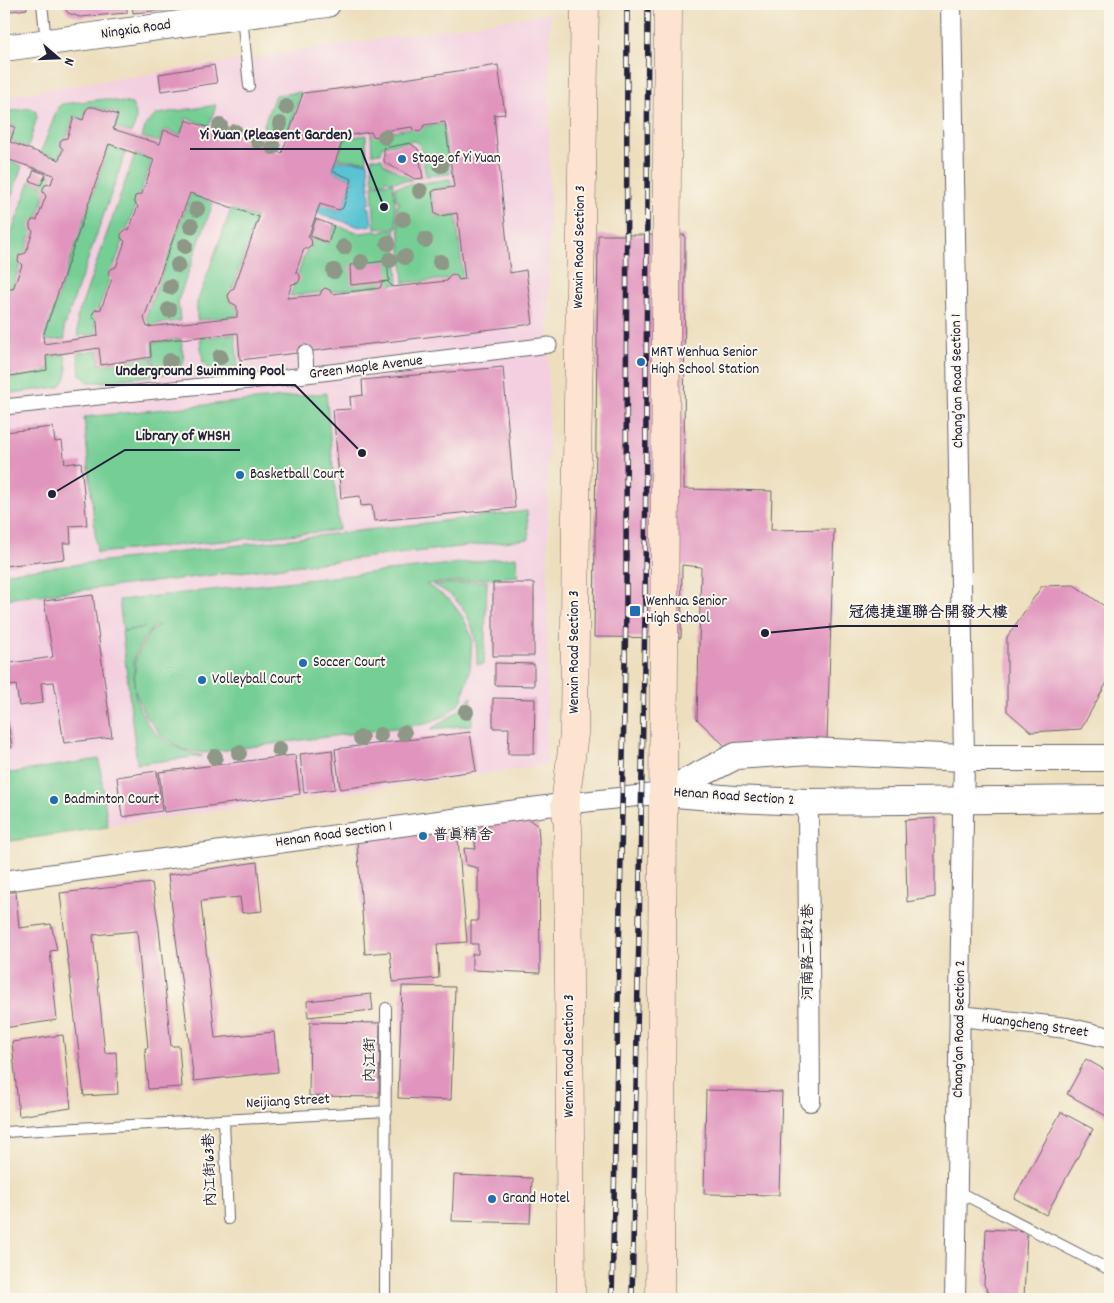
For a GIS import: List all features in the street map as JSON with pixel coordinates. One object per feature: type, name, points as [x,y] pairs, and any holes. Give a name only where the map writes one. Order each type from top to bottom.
[{"type":"main road","name":"Wenxin Road Section 3","points":[[572,1299],[568,828],[565,804],[574,734],[585,4]]},
{"type":"main road","points":[[660,1299],[668,4]]},
{"type":"street","name":"Ningxia Road","points":[[4,48],[327,4]]},
{"type":"street","name":"Chang’an Road Section 1","points":[[952,4],[964,758]]},
{"type":"street","name":"Green Maple Avenue","points":[[4,407],[306,375],[549,345]]},
{"type":"street","points":[[305,353],[306,375]]},
{"type":"street","name":"Henan Road Section 2","points":[[664,793],[736,756],[810,751],[964,758],[1110,758]]},
{"type":"street","name":"Chang’an Road Section 2","points":[[955,1299],[964,758]]},
{"type":"street","name":"Henan Road Section 1","points":[[4,881],[565,804],[664,793]]},
{"type":"street","name":"Henan Road Section 2","points":[[664,793],[734,799],[808,802],[1110,799]]},
{"type":"street","name":"河南路二段2巷","points":[[808,802],[810,1101]]},
{"type":"street","name":"Huangcheng Street","points":[[960,1016],[1068,1028],[1110,1038]]},
{"type":"street","points":[[1068,1028],[1110,1025]]},
{"type":"lane","points":[[42,4],[46,42]]},
{"type":"lane","points":[[242,15],[249,86]]},
{"type":"lane","name":"內江街","points":[[386,1008],[386,1111]]},
{"type":"lane","points":[[384,1299],[386,1111]]},
{"type":"lane","name":"Neijiang Street","points":[[4,1132],[386,1111]]},
{"type":"lane","name":"內江街63巷","points":[[224,1120],[228,1219]]},
{"type":"lane","points":[[957,1191],[1110,1270]]},
{"type":"shaded area","points":[[550,13],[547,765],[113,825],[4,842],[4,96]]},
{"type":"green space","points":[[301,92],[287,135],[263,127],[275,95]]},
{"type":"green space","points":[[105,99],[132,104],[136,118],[131,133],[115,128],[118,113],[90,106],[86,109],[83,119],[74,116],[59,158],[41,152],[58,107],[62,104]]},
{"type":"green space","points":[[216,105],[209,126],[186,118],[180,135],[164,129],[159,142],[142,137],[146,124],[157,114]]},
{"type":"green space","points":[[31,108],[36,112],[37,117],[28,147],[11,141],[15,126],[4,123],[4,112]]},
{"type":"green space","points":[[443,124],[450,174],[426,176],[420,146],[414,141],[382,146],[381,153],[372,154],[371,134]]},
{"type":"green space","points":[[366,135],[367,161],[337,159],[345,138]]},
{"type":"green space","points":[[109,146],[126,152],[64,327],[65,339],[46,341],[45,335]]},
{"type":"green space","points":[[135,154],[152,160],[95,319],[96,334],[78,336],[77,318]]},
{"type":"green space","points":[[371,158],[382,158],[383,163],[412,180],[390,182],[386,179],[385,182],[373,183]]},
{"type":"green space","points":[[6,160],[22,166],[4,218],[4,165]]},
{"type":"green space","points":[[46,174],[52,175],[4,311],[4,254],[30,181],[41,185]]},
{"type":"green space","points":[[450,179],[452,186],[431,191],[434,214],[440,217],[456,214],[463,278],[404,283],[397,205],[400,203],[396,200],[395,187]]},
{"type":"green space","points":[[393,183],[397,227],[375,229],[372,185]]},
{"type":"green space","points":[[191,194],[213,203],[178,301],[180,321],[149,325],[146,317]]},
{"type":"green space","points":[[231,209],[256,217],[233,288],[228,296],[230,303],[237,307],[237,316],[197,320],[197,303]]},
{"type":"green space","points":[[335,225],[360,233],[376,231],[380,233],[395,229],[398,284],[290,296],[311,237],[329,244]]},
{"type":"green space","points":[[235,334],[238,367],[211,370],[203,363],[200,338]]},
{"type":"green space","points":[[181,339],[184,361],[178,373],[156,375],[152,343]]},
{"type":"green space","points":[[98,350],[100,365],[152,357],[155,375],[103,382],[88,382],[80,374],[78,353]]},
{"type":"green space","points":[[65,354],[66,376],[59,387],[4,394],[4,379],[45,372],[49,368],[48,357]]},
{"type":"green space","points":[[326,393],[339,530],[97,553],[84,417]]},
{"type":"green space","points":[[527,511],[529,539],[4,599],[4,573]]},
{"type":"green space","points":[[516,557],[518,576],[426,584],[450,600],[464,619],[472,638],[470,669],[462,700],[447,715],[425,724],[203,753],[181,749],[202,756],[137,764],[122,632],[145,627],[123,631],[119,600]],"holes":[[[159,625],[149,633],[136,657],[134,688],[134,657],[144,638],[154,626]],[[134,689],[145,715],[161,735],[181,749],[157,734],[149,725],[142,715]]]},
{"type":"green space","points":[[487,581],[484,664],[477,664],[475,639],[468,617],[454,598],[433,585]]},
{"type":"green space","points":[[471,697],[472,725],[431,729],[456,713]]},
{"type":"green space","name":"Badminton Court","points":[[99,759],[108,827],[4,842],[4,774]]},
{"type":"water","points":[[335,161],[368,162],[370,203],[366,205],[370,208],[372,225],[360,227],[317,213],[320,204],[339,210],[343,208],[352,179],[332,171]]},
{"type":"building","points":[[4,4],[26,4],[27,9],[4,12]]},
{"type":"building","points":[[63,4],[127,4],[127,13],[80,17],[68,13]]},
{"type":"building","points":[[132,4],[217,4],[217,5],[133,13]]},
{"type":"building","points":[[214,65],[217,83],[161,91],[159,74]]},
{"type":"building","points":[[498,65],[505,114],[494,115],[510,273],[526,270],[533,324],[240,360],[238,333],[150,342],[151,357],[101,365],[99,348],[46,356],[47,370],[4,377],[4,315],[9,300],[5,297],[5,293],[9,289],[13,289],[22,265],[18,261],[19,255],[26,253],[33,231],[30,228],[30,224],[32,220],[37,220],[46,196],[43,188],[45,185],[51,184],[54,175],[4,158],[4,124],[15,127],[10,142],[59,160],[63,149],[60,146],[60,142],[62,139],[67,138],[74,117],[83,120],[89,107],[118,115],[113,129],[160,144],[164,130],[181,136],[186,120],[282,153],[303,93]],"holes":[[[445,122],[454,187],[432,192],[435,214],[440,216],[457,213],[465,279],[459,280],[456,275],[452,274],[447,281],[393,287],[387,281],[382,283],[380,288],[332,294],[330,290],[325,288],[320,295],[287,298],[292,284],[298,283],[300,279],[300,275],[296,272],[304,249],[308,249],[312,245],[311,239],[308,237],[320,204],[339,210],[343,208],[352,179],[332,171],[344,136],[371,132],[373,136],[379,137],[383,134],[383,131],[412,127],[413,130],[419,132],[424,125]],[[109,144],[154,160],[142,194],[135,196],[134,202],[138,206],[129,230],[125,230],[121,234],[121,238],[125,241],[116,267],[109,270],[108,275],[112,279],[101,309],[95,310],[92,315],[97,321],[98,336],[44,344],[43,336]],[[190,193],[259,217],[234,288],[230,290],[228,296],[230,302],[237,306],[237,317],[147,327],[144,318]]]},
{"type":"building","name":"Stage of Yi Yuan","points":[[410,143],[418,149],[423,178],[415,179],[384,162],[384,148]]},
{"type":"building","points":[[34,170],[46,174],[41,185],[30,181]]},
{"type":"building","points":[[316,219],[334,226],[328,243],[310,236]]},
{"type":"building","points":[[598,235],[685,235],[684,489],[772,491],[771,530],[834,529],[827,740],[725,746],[697,719],[701,567],[682,565],[681,638],[594,637]]},
{"type":"building","points":[[387,261],[389,281],[351,285],[350,265]]},
{"type":"building","points":[[503,367],[515,508],[374,521],[372,505],[361,506],[360,496],[341,498],[333,410],[351,409],[350,397],[363,395],[362,380]]},
{"type":"building","points":[[53,427],[55,442],[62,441],[65,464],[81,462],[87,525],[70,526],[71,543],[63,543],[65,559],[4,566],[4,432]]},
{"type":"building","points":[[493,583],[534,583],[534,656],[493,656]]},
{"type":"building","points":[[1074,585],[1110,610],[1110,677],[1081,729],[1031,732],[1007,711],[1007,637],[1042,586]]},
{"type":"building","points":[[93,595],[112,737],[64,743],[54,682],[41,683],[43,703],[19,706],[16,685],[4,687],[4,664],[53,657],[44,601]]},
{"type":"building","points":[[495,663],[534,664],[534,686],[495,685]]},
{"type":"building","points":[[4,697],[12,748],[4,749]]},
{"type":"building","points":[[493,698],[535,699],[534,754],[508,754],[509,728],[493,728]]},
{"type":"building","points":[[470,732],[476,771],[340,789],[335,749]]},
{"type":"building","points":[[332,750],[335,789],[304,793],[300,754]]},
{"type":"building","points":[[295,755],[300,794],[164,812],[159,772]]},
{"type":"building","points":[[157,771],[162,811],[122,817],[117,777]]},
{"type":"building","points":[[524,816],[538,826],[540,973],[472,970],[472,954],[478,954],[478,944],[471,944],[471,921],[478,921],[478,868],[466,865],[464,848],[476,849],[474,837],[464,838],[464,824]]},
{"type":"building","points":[[935,818],[935,897],[907,902],[905,820]]},
{"type":"building","points":[[457,828],[467,942],[437,944],[439,978],[393,982],[390,952],[365,954],[357,841]]},
{"type":"building","points":[[257,862],[262,911],[242,913],[240,897],[201,901],[215,1038],[274,1032],[278,1072],[194,1081],[168,875]]},
{"type":"building","points":[[152,883],[159,928],[171,1046],[179,1046],[182,1087],[148,1089],[145,1048],[148,1048],[137,931],[93,935],[105,1053],[116,1052],[118,1094],[84,1096],[60,893]]},
{"type":"building","points":[[4,892],[16,892],[19,928],[51,924],[57,950],[50,951],[57,1020],[4,1028]]},
{"type":"building","points":[[402,986],[455,987],[451,1100],[398,1098]]},
{"type":"building","points":[[371,994],[373,1010],[308,1017],[307,1001]]},
{"type":"building","points":[[310,1022],[380,1023],[379,1097],[309,1096]]},
{"type":"building","points":[[63,1035],[71,1108],[19,1116],[12,1042]]},
{"type":"building","points":[[1086,1059],[1110,1073],[1110,1118],[1067,1094]]},
{"type":"building","points":[[706,1090],[782,1092],[779,1195],[704,1194]]},
{"type":"building","points":[[1061,1112],[1093,1129],[1046,1215],[1014,1198]]},
{"type":"building","name":"Grand Hotel","points":[[454,1175],[532,1178],[530,1223],[452,1221]]},
{"type":"building","points":[[986,1229],[1027,1231],[1024,1299],[993,1299],[984,1285]]},
{"type":"railway","points":[[612,1299],[626,613],[627,4]]},
{"type":"railway","points":[[632,1299],[645,613],[648,4]]},
{"type":"place","name":"Stage of Yi Yuan","points":[[402,159]]},
{"type":"place","name":"Yi Yuan (Pleasent Garden)","points":[[384,207]]},
{"type":"place","name":"MRT Wenhua Senior High School Station","points":[[641,362]]},
{"type":"place","name":"Underground Swimming Pool","points":[[362,453]]},
{"type":"place","name":"Basketball Court","points":[[240,475]]},
{"type":"place","name":"Library of WHSH","points":[[52,494]]},
{"type":"place","name":"Wenhua Senior High School","points":[[635,611]]},
{"type":"place","name":"冠德捷運聯合開發大樓","points":[[765,633]]},
{"type":"place","name":"Soccer Court","points":[[303,663]]},
{"type":"place","name":"Volleyball Court","points":[[202,680]]},
{"type":"place","name":"Badminton Court","points":[[54,800]]},
{"type":"place","name":"普真精舍","points":[[423,836]]},
{"type":"place","name":"Grand Hotel","points":[[492,1199]]}]
